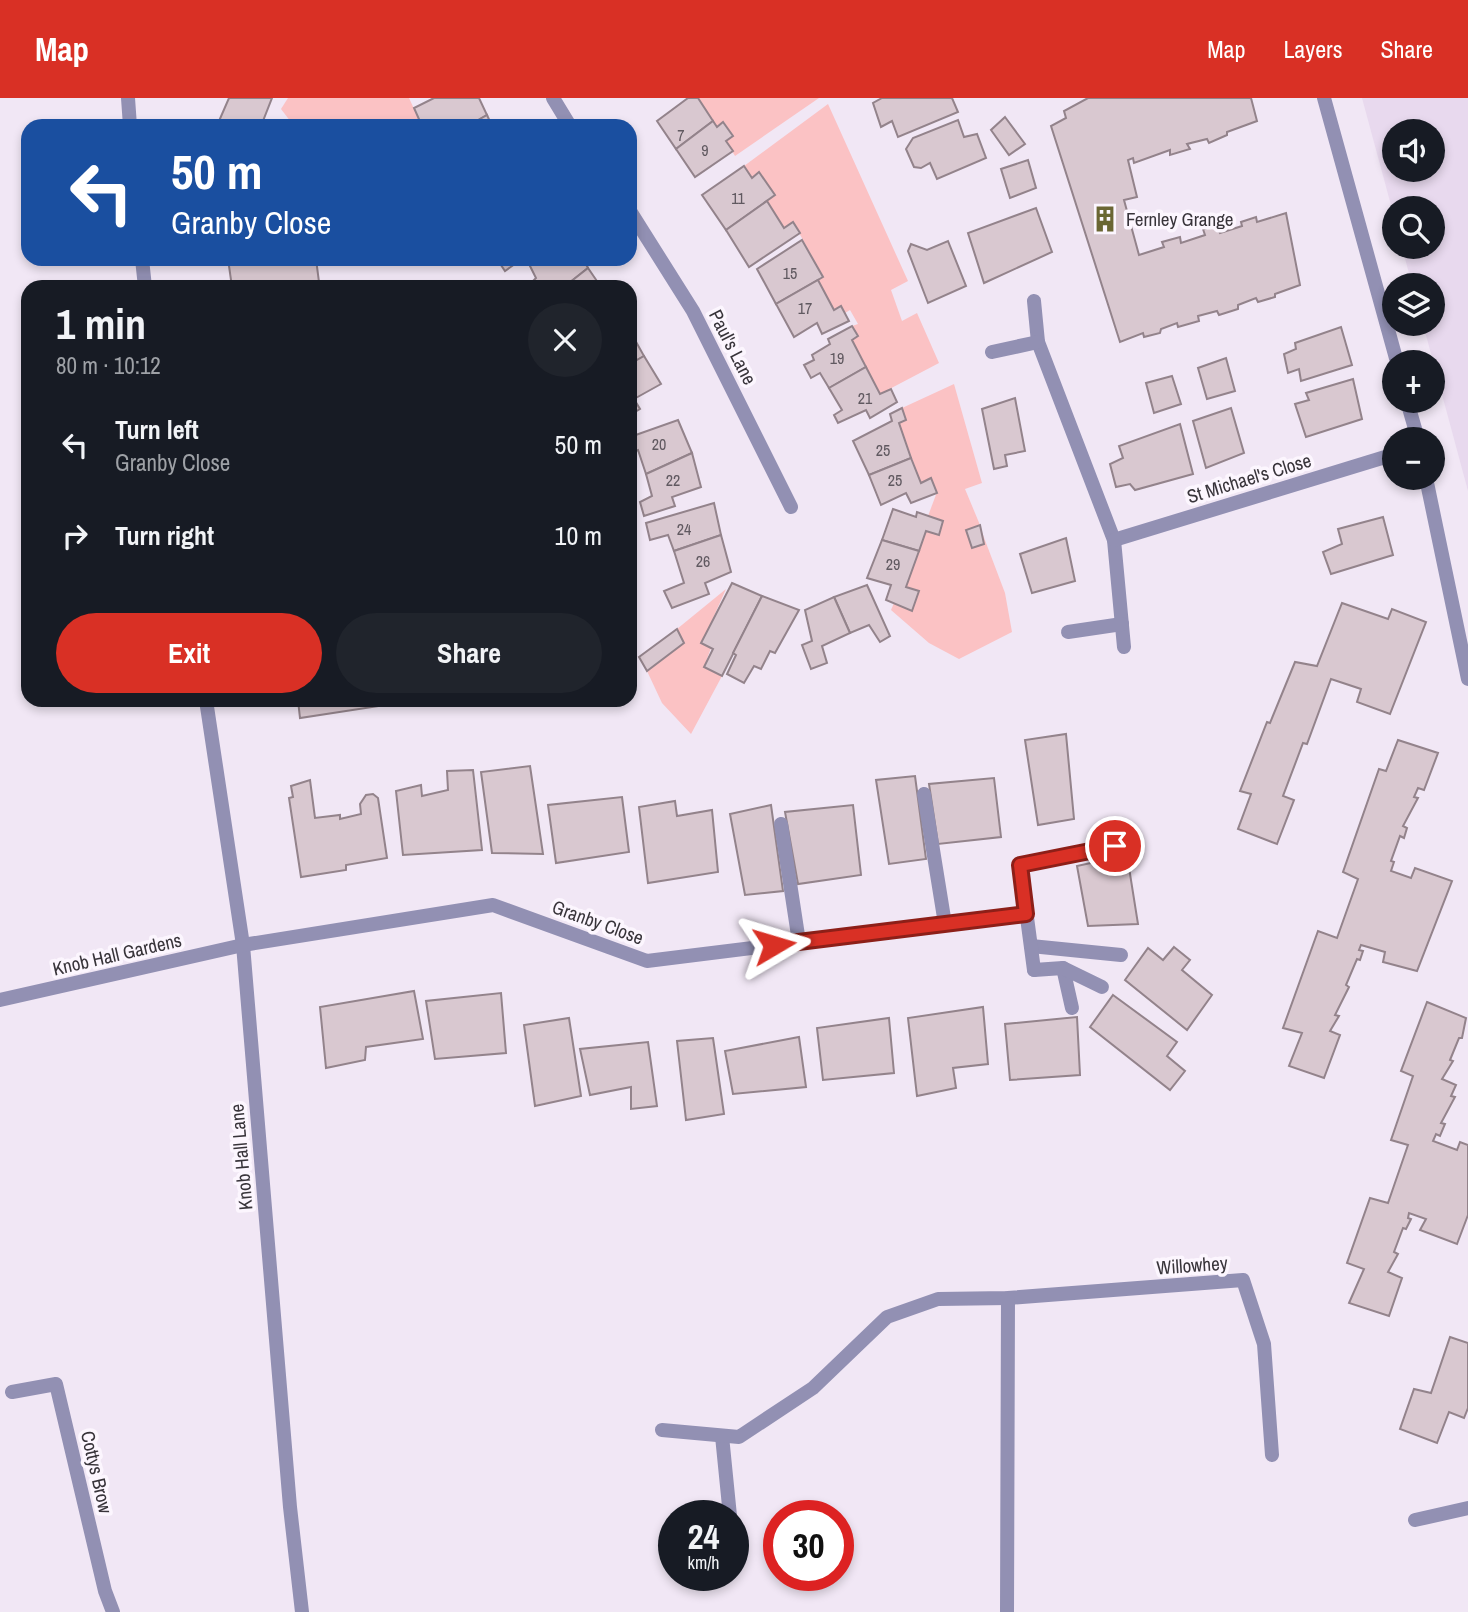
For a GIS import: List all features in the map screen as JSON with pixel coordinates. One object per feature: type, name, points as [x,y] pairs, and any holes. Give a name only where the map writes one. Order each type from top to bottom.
[{"type":"street","points":[[128,98],[130,119]]},
{"type":"street","points":[[553,98],[566,119]]},
{"type":"street","points":[[1324,98],[1394,350]]},
{"type":"street","name":"Paul's Lane","points":[[637,222],[693,311],[791,506]]},
{"type":"street","points":[[1034,301],[1038,342],[1114,540],[1124,648]]},
{"type":"street","points":[[992,352],[1038,342]]},
{"type":"street","name":"St Michael's Close","points":[[1114,540],[1382,458]]},
{"type":"street","points":[[1429,490],[1468,679]]},
{"type":"street","points":[[1068,632],[1122,624]]},
{"type":"street","name":"Knob Hall Lane","points":[[207,707],[243,945],[289,1494],[302,1612]]},
{"type":"street","points":[[924,794],[945,924]]},
{"type":"street","points":[[781,824],[799,942]]},
{"type":"street","points":[[1102,987],[1063,968],[1034,970],[1020,865],[1115,846]]},
{"type":"street","name":"Granby Close","points":[[243,945],[493,905],[647,961],[1026,914]]},
{"type":"street","name":"Knob Hall Gardens","points":[[0,1000],[243,945]]},
{"type":"street","points":[[1031,946],[1121,956]]},
{"type":"street","points":[[1063,968],[1072,1008]]},
{"type":"street","name":"Willowhey","points":[[662,1430],[739,1437],[813,1388],[887,1317],[938,1299],[1008,1298],[1243,1280],[1264,1344],[1272,1455]]},
{"type":"street","points":[[1007,1612],[1008,1298]]},
{"type":"street","name":"Cottys Brow","points":[[12,1392],[56,1384],[105,1591],[113,1612]]},
{"type":"street","points":[[722,1436],[728,1500]]},
{"type":"street","points":[[1415,1520],[1468,1508]]},
{"type":"shaded area","points":[[288,98],[409,98],[419,119],[289,119],[281,109]]},
{"type":"shaded area","points":[[698,98],[819,98],[735,156],[726,141],[733,135],[724,122],[717,127]]},
{"type":"shaded area","points":[[1362,98],[1468,98],[1468,491],[1445,406],[1445,350],[1430,350],[1426,336],[1445,336],[1445,273],[1409,273],[1405,259],[1445,259],[1445,196],[1389,196],[1385,182],[1445,182],[1445,119],[1382,119],[1382,172]]},
{"type":"shaded area","points":[[828,104],[908,281],[891,290],[902,321],[917,313],[939,363],[880,394],[852,340],[858,336],[852,326],[858,324],[850,310],[845,313],[841,306],[834,310],[818,280],[823,276],[793,222],[784,228],[767,201],[775,195],[759,173],[752,178],[744,166]]},
{"type":"shaded area","points":[[954,384],[982,483],[965,489],[980,525],[966,530],[972,548],[984,544],[980,527],[1005,593],[1012,632],[959,659],[929,643],[891,610],[894,603],[912,611],[919,591],[906,587],[926,531],[939,535],[943,522],[928,516],[937,492],[931,478],[921,483],[899,423],[906,420],[902,408]]},
{"type":"shaded area","points":[[726,589],[702,643],[711,648],[704,667],[722,676],[691,734],[662,703],[647,671],[684,643],[677,629]]},
{"type":"building","points":[[229,98],[272,98],[264,119],[220,119]]},
{"type":"building","points":[[434,98],[479,98],[487,115],[480,119],[419,119],[414,108]]},
{"type":"building","points":[[688,98],[698,98],[713,121],[676,149],[657,121]]},
{"type":"building","points":[[882,98],[952,98],[958,112],[898,137],[892,121],[881,127],[873,103]]},
{"type":"building","name":"Fernley Grange","points":[[1088,98],[1251,98],[1257,121],[1227,132],[1227,135],[1209,143],[1207,139],[1187,144],[1190,149],[1170,155],[1170,150],[1134,163],[1133,158],[1128,160],[1137,197],[1124,200],[1139,255],[1164,247],[1162,242],[1180,237],[1181,243],[1205,235],[1203,229],[1217,226],[1220,233],[1242,226],[1241,222],[1256,217],[1257,222],[1286,213],[1300,285],[1275,294],[1275,297],[1258,302],[1256,298],[1238,305],[1238,309],[1219,315],[1217,311],[1198,316],[1199,321],[1178,327],[1177,323],[1161,329],[1160,333],[1144,337],[1143,333],[1120,342],[1051,126],[1066,118],[1064,111]]},
{"type":"building","points":[[1005,117],[1025,144],[1009,155],[991,130]]},
{"type":"building","points":[[958,120],[964,137],[977,134],[986,158],[937,179],[930,163],[921,168],[914,167],[906,149],[913,138]]},
{"type":"building","points":[[713,121],[717,127],[723,122],[733,136],[726,141],[733,151],[695,177],[676,149]]},
{"type":"building","points":[[1028,160],[1036,188],[1010,198],[1001,169]]},
{"type":"building","points":[[744,166],[752,178],[759,172],[775,195],[726,230],[702,195]]},
{"type":"building","points":[[767,201],[784,228],[793,222],[800,233],[749,267],[726,230]]},
{"type":"building","points":[[1036,208],[1052,252],[984,283],[968,233]]},
{"type":"building","points":[[802,240],[823,277],[776,304],[757,269]]},
{"type":"building","points":[[948,241],[966,286],[928,303],[908,251],[911,244],[927,250]]},
{"type":"building","points":[[229,266],[317,266],[319,280],[231,280]]},
{"type":"building","points":[[530,266],[588,268],[573,280],[534,280],[536,278]]},
{"type":"building","points":[[588,268],[596,280],[573,280]]},
{"type":"building","points":[[818,280],[834,310],[841,306],[849,321],[822,334],[817,323],[794,337],[776,304]]},
{"type":"building","points":[[852,326],[858,336],[852,340],[866,367],[829,388],[820,373],[811,378],[804,365],[814,360],[812,355],[830,344],[828,339]]},
{"type":"building","points":[[1341,327],[1352,365],[1301,381],[1299,369],[1288,373],[1284,354],[1296,349],[1295,343]]},
{"type":"building","points":[[637,344],[644,356],[637,360]]},
{"type":"building","points":[[644,356],[661,384],[637,397],[637,360]]},
{"type":"building","points":[[1226,358],[1235,391],[1207,399],[1198,368]]},
{"type":"building","points":[[866,367],[880,394],[891,389],[897,402],[870,418],[866,410],[838,423],[834,415],[842,410],[829,388]]},
{"type":"building","points":[[1172,376],[1181,404],[1154,413],[1146,383]]},
{"type":"building","points":[[1353,379],[1362,419],[1306,437],[1295,404],[1309,400],[1306,393]]},
{"type":"building","points":[[1015,398],[1025,451],[1005,455],[1007,466],[994,469],[982,409]]},
{"type":"building","points":[[902,408],[906,420],[899,423],[911,458],[869,475],[853,441],[892,421],[890,414]]},
{"type":"building","points":[[1231,408],[1244,453],[1206,468],[1193,421]]},
{"type":"building","points":[[678,420],[692,453],[646,474],[637,450],[637,435]]},
{"type":"building","points":[[1180,424],[1193,474],[1135,490],[1130,484],[1116,487],[1110,464],[1123,458],[1119,446]]},
{"type":"building","points":[[692,453],[701,487],[672,497],[675,506],[644,516],[640,502],[652,496],[646,474]]},
{"type":"building","points":[[911,458],[921,483],[931,478],[937,493],[911,503],[906,493],[881,505],[869,475]]},
{"type":"building","points":[[714,503],[721,535],[674,551],[668,535],[650,540],[646,523]]},
{"type":"building","points":[[893,509],[916,517],[917,512],[943,521],[939,535],[926,531],[919,551],[882,540]]},
{"type":"building","points":[[1383,517],[1393,555],[1331,574],[1323,552],[1342,544],[1338,529]]},
{"type":"building","points":[[980,525],[984,544],[972,548],[966,530]]},
{"type":"building","points":[[721,535],[731,572],[705,583],[709,594],[672,608],[664,591],[684,583],[674,551]]},
{"type":"building","points":[[1066,538],[1075,581],[1032,593],[1020,554]]},
{"type":"building","points":[[882,540],[919,551],[906,587],[919,591],[912,611],[886,600],[891,585],[867,578]]},
{"type":"building","points":[[732,583],[762,596],[722,676],[704,667],[713,649],[701,643]]},
{"type":"building","points":[[867,585],[890,636],[880,642],[869,625],[850,633],[834,597]]},
{"type":"building","points":[[762,596],[799,610],[775,653],[770,651],[761,669],[754,666],[744,683],[727,674],[736,655],[733,653]]},
{"type":"building","points":[[834,597],[850,633],[822,646],[827,663],[811,669],[802,645],[812,641],[805,610]]},
{"type":"building","points":[[1342,603],[1388,619],[1392,609],[1426,622],[1390,714],[1357,702],[1361,689],[1331,679],[1307,744],[1303,743],[1283,796],[1294,800],[1277,844],[1238,829],[1251,794],[1240,791],[1267,722],[1270,723],[1295,662],[1317,666]]},
{"type":"building","points":[[677,629],[684,643],[647,671],[639,657]]},
{"type":"building","points":[[299,707],[372,707],[300,718]]},
{"type":"building","points":[[1066,734],[1074,819],[1038,825],[1025,740]]},
{"type":"building","points":[[1398,740],[1438,753],[1424,790],[1418,788],[1414,797],[1418,798],[1403,826],[1407,828],[1404,838],[1400,836],[1391,861],[1394,862],[1391,871],[1411,878],[1415,868],[1452,881],[1417,971],[1383,962],[1385,952],[1361,945],[1359,950],[1363,951],[1360,960],[1357,959],[1346,985],[1349,987],[1335,1015],[1339,1016],[1330,1031],[1340,1035],[1324,1078],[1289,1066],[1302,1033],[1283,1028],[1318,931],[1337,938],[1358,879],[1343,872],[1379,769],[1386,771]]},
{"type":"building","points":[[530,766],[543,854],[492,853],[481,772]]},
{"type":"building","points":[[473,770],[482,850],[403,855],[396,791],[421,785],[422,796],[448,790],[447,771]]},
{"type":"building","points":[[915,776],[926,859],[889,864],[876,780]]},
{"type":"building","points":[[994,778],[1001,837],[938,844],[929,784]]},
{"type":"building","points":[[310,780],[315,818],[340,815],[340,819],[361,814],[360,804],[366,795],[373,794],[378,798],[387,858],[346,865],[346,870],[301,877],[289,798],[293,797],[291,786]]},
{"type":"building","points":[[622,797],[629,852],[556,863],[548,805]]},
{"type":"building","points":[[675,801],[677,816],[712,810],[718,872],[648,883],[639,807]]},
{"type":"building","points":[[771,805],[783,891],[745,895],[730,814]]},
{"type":"building","points":[[853,805],[861,875],[798,884],[785,812]]},
{"type":"building","points":[[1127,855],[1138,924],[1088,926],[1077,866]]},
{"type":"building","points":[[1174,947],[1190,960],[1182,970],[1212,995],[1187,1030],[1125,980],[1148,948],[1163,960]]},
{"type":"building","points":[[414,991],[423,1039],[366,1047],[365,1060],[326,1068],[320,1007]]},
{"type":"building","points":[[501,993],[506,1053],[435,1059],[426,1001]]},
{"type":"building","points":[[1113,995],[1177,1042],[1167,1056],[1185,1071],[1170,1090],[1090,1027]]},
{"type":"building","points":[[1427,1002],[1466,1018],[1462,1038],[1459,1038],[1450,1060],[1453,1061],[1442,1079],[1456,1085],[1451,1096],[1455,1097],[1441,1123],[1445,1124],[1440,1136],[1436,1134],[1433,1141],[1457,1150],[1460,1142],[1468,1145],[1468,1215],[1457,1244],[1420,1230],[1426,1219],[1409,1213],[1408,1218],[1411,1219],[1406,1229],[1403,1228],[1394,1252],[1398,1254],[1388,1272],[1402,1278],[1389,1316],[1349,1303],[1364,1269],[1347,1263],[1370,1198],[1388,1203],[1408,1145],[1391,1140],[1413,1076],[1401,1071]]},
{"type":"building","points":[[983,1007],[988,1064],[953,1068],[956,1088],[917,1096],[908,1018]]},
{"type":"building","points":[[1077,1017],[1080,1075],[1010,1080],[1005,1024]]},
{"type":"building","points":[[569,1018],[581,1096],[535,1106],[524,1025]]},
{"type":"building","points":[[889,1018],[894,1073],[823,1080],[817,1028]]},
{"type":"building","points":[[799,1037],[806,1087],[733,1094],[725,1051]]},
{"type":"building","points":[[713,1038],[724,1114],[686,1120],[677,1041]]},
{"type":"building","points":[[648,1042],[657,1106],[631,1109],[631,1087],[590,1095],[580,1049]]},
{"type":"building","points":[[1450,1337],[1468,1343],[1468,1408],[1464,1418],[1449,1412],[1437,1443],[1400,1429],[1414,1389],[1431,1393]]},
{"type":"place","name":"Fernley Grange","points":[[1105,219]]},
{"type":"route","points":[[774,945],[1026,914],[1020,865],[1115,846]]}]
